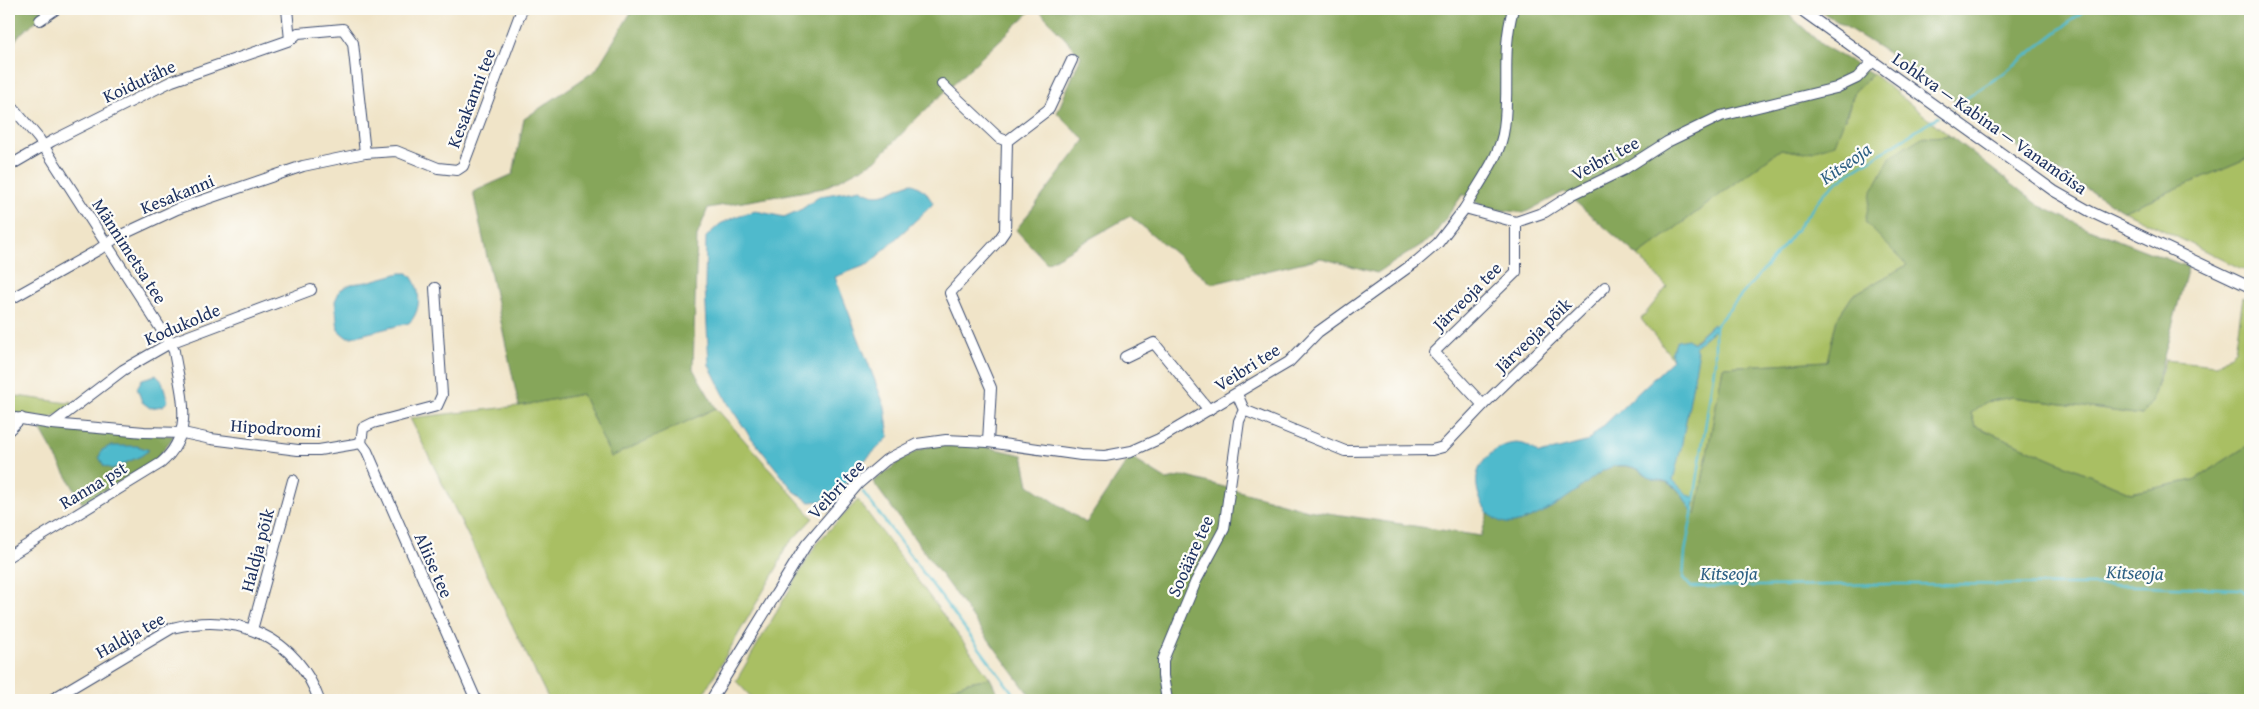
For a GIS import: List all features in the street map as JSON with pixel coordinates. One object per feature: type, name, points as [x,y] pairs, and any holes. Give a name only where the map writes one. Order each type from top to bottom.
[{"type":"street","points":[[40,20],[56,9]]},
{"type":"street","points":[[287,9],[290,40]]},
{"type":"street","name":"Kesakanni tee","points":[[313,164],[365,153],[396,151],[438,168],[457,170],[463,166],[521,9]]},
{"type":"street","name":"Veibri tee","points":[[711,700],[806,545],[858,484],[886,460],[917,444],[946,440],[988,442],[1056,452],[1105,456],[1132,451],[1159,439],[1289,362],[1318,332],[1417,261],[1438,243],[1465,208],[1498,148],[1504,130],[1504,60],[1513,9]]},
{"type":"street","name":"Lohkva — Kabina — Vanamõisa","points":[[1800,9],[2054,191],[2091,212],[2250,287]]},
{"type":"street","name":"Koidutähe","points":[[9,166],[172,81],[290,40],[298,33],[343,29],[353,43],[365,153]]},
{"type":"street","points":[[988,442],[991,388],[950,294],[998,241],[1004,231],[1007,141],[1048,108],[1072,60]]},
{"type":"street","name":"Veibri tee","points":[[1516,222],[1545,212],[1573,194],[1623,170],[1667,142],[1721,116],[1836,88],[1857,78],[1873,61]]},
{"type":"street","points":[[942,84],[999,138],[1007,141]]},
{"type":"street","name":"Männimetsa tee","points":[[9,102],[43,147],[170,343],[174,351],[185,418],[183,433]]},
{"type":"street","name":"Kesakanni","points":[[9,300],[117,237],[177,209],[242,185],[313,164]]},
{"type":"street","points":[[1465,208],[1516,222]]},
{"type":"street","name":"Järveoja tee","points":[[1483,405],[1434,352],[1516,272],[1516,222]]},
{"type":"street","name":"Järveoja põik","points":[[1483,405],[1605,287]]},
{"type":"street","points":[[361,443],[363,428],[373,423],[437,406],[442,395],[435,288]]},
{"type":"street","name":"Kodukolde","points":[[52,424],[123,370],[170,343],[311,290]]},
{"type":"street","points":[[1124,356],[1154,344],[1209,410]]},
{"type":"street","points":[[1237,394],[1244,410],[1332,447],[1355,452],[1432,450],[1443,447],[1483,405]]},
{"type":"street","name":"Sooääre tee","points":[[1167,700],[1163,676],[1163,660],[1196,582],[1224,529],[1239,421],[1244,410]]},
{"type":"street","name":"Hipodroomi","points":[[9,417],[52,424],[144,432],[183,433],[211,439],[298,450],[319,450],[361,443]]},
{"type":"street","points":[[9,430],[21,418]]},
{"type":"street","name":"Ranna pst","points":[[9,556],[161,463],[178,444],[183,433]]},
{"type":"street","name":"Aliise tee","points":[[361,443],[367,451],[476,700]]},
{"type":"street","name":"Haldja põik","points":[[252,630],[293,480]]},
{"type":"street","name":"Haldja tee","points":[[50,700],[172,628],[194,623],[216,622],[252,630],[273,640],[297,660],[315,688],[319,700]]},
{"type":"green space","points":[[9,9],[45,9],[47,12],[19,35],[9,50]]},
{"type":"green space","points":[[633,9],[1033,9],[918,117],[875,161],[824,188],[708,208],[697,236],[693,369],[716,408],[611,457],[582,394],[519,406],[473,192],[513,174],[524,119],[596,70]]},
{"type":"green space","points":[[1038,9],[1783,9],[1822,45],[1873,74],[1855,91],[1835,144],[1805,153],[1781,149],[1638,256],[1564,192],[1524,213],[1486,208],[1463,194],[1432,238],[1377,273],[1321,258],[1212,284],[1130,216],[1047,263],[1016,230],[1085,140],[1057,113],[1081,56]]},
{"type":"green space","points":[[1817,9],[2250,9],[2250,157],[2124,211],[2004,139],[1906,64]]},
{"type":"green space","points":[[1873,74],[1950,136],[1922,137],[1907,265],[1853,295],[1837,319],[1827,361],[1723,367],[1696,515],[1692,512],[1695,498],[1687,495],[1673,481],[1695,346],[1713,324],[1673,359],[1641,319],[1667,287],[1638,256],[1781,149],[1805,153],[1845,120],[1855,91]]},
{"type":"green space","points":[[1950,136],[2040,206],[2084,227],[2188,267],[2152,401],[2142,415],[2012,397],[1986,402],[1971,413],[1975,426],[2131,493],[2194,480],[2250,444],[2250,700],[1033,700],[873,482],[917,451],[943,444],[983,447],[1023,455],[1029,485],[1086,523],[1130,457],[1167,480],[1184,476],[1308,510],[1481,536],[1488,513],[1498,519],[1576,491],[1596,473],[1613,466],[1626,466],[1640,469],[1651,478],[1669,483],[1678,490],[1696,515],[1723,367],[1827,361],[1837,319],[1853,295],[1907,265],[1865,222],[1871,193],[1891,156],[1922,137]]},
{"type":"green space","points":[[2250,157],[2250,273],[2124,211]]},
{"type":"green space","points":[[2243,297],[2250,300],[2250,444],[2194,480],[2131,493],[1975,426],[1971,413],[1986,402],[2012,397],[2142,415],[2152,400],[2165,360],[2217,365],[2235,351]]},
{"type":"green space","points":[[582,394],[611,456],[716,408],[813,518],[785,548],[778,566],[700,700],[549,700],[410,418],[519,406]]},
{"type":"green space","points":[[9,395],[68,403],[71,401],[73,405],[50,418],[9,413]]},
{"type":"green space","points":[[56,426],[174,436],[154,462],[82,503],[39,427]]},
{"type":"green space","points":[[858,500],[990,678],[968,682],[922,700],[754,700],[736,681],[817,543]]},
{"type":"green space","points":[[990,678],[1001,700],[922,700],[968,682]]},
{"type":"water","points":[[912,183],[925,191],[933,203],[931,206],[869,264],[835,277],[885,407],[889,437],[863,462],[851,481],[843,484],[822,501],[810,502],[794,491],[749,435],[729,405],[709,365],[705,287],[706,237],[720,224],[740,215],[756,211],[784,217],[802,209],[820,196],[861,189],[875,195],[888,193]]},
{"type":"water","points":[[400,273],[408,273],[413,278],[418,291],[418,305],[409,323],[352,337],[346,337],[338,330],[335,301],[340,290],[351,284],[367,282]]},
{"type":"water","points":[[1713,324],[1715,329],[1695,346],[1698,356],[1681,448],[1673,480],[1687,494],[1695,498],[1692,512],[1673,485],[1650,478],[1638,469],[1628,466],[1611,467],[1603,471],[1561,502],[1531,518],[1514,523],[1505,523],[1497,520],[1485,509],[1478,492],[1477,476],[1483,462],[1494,451],[1516,443],[1525,445],[1539,454],[1586,442],[1673,360],[1671,353],[1677,341],[1688,339],[1693,343]]},
{"type":"water","points":[[156,375],[162,381],[168,401],[163,406],[150,408],[142,402],[137,388],[142,379]]},
{"type":"water","points":[[110,446],[137,446],[149,450],[141,456],[112,469],[104,466],[99,457],[102,450]]},
{"type":"waterway","name":"Kitseoja","points":[[1953,107],[2004,73],[2086,9]]},
{"type":"waterway","name":"Kitseoja","points":[[1694,501],[1715,362],[1715,326],[1782,248],[1826,191],[1848,174],[1938,117]]},
{"type":"waterway","points":[[863,492],[1018,700]]},
{"type":"waterway","name":"Kitseoja","points":[[1693,509],[1685,552],[1683,578],[1691,587],[1891,584],[2110,585],[2241,589],[2250,596]]}]
